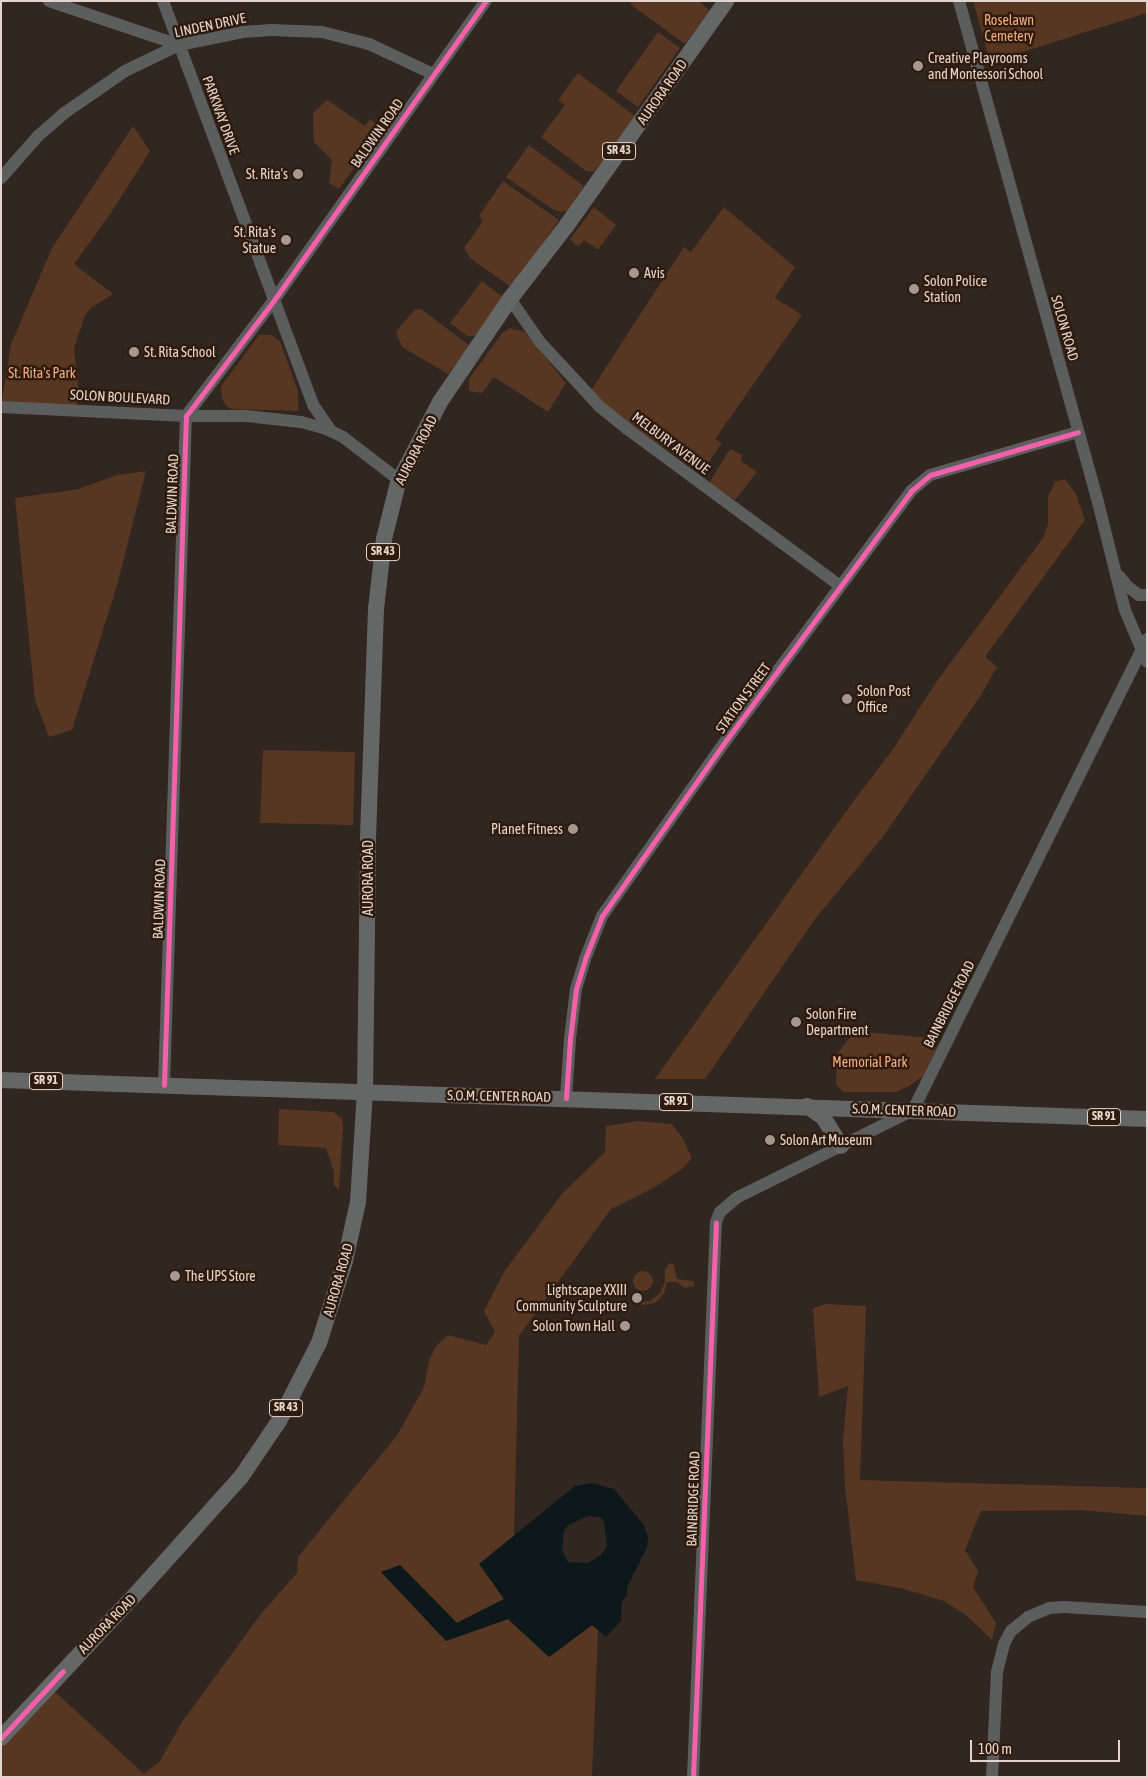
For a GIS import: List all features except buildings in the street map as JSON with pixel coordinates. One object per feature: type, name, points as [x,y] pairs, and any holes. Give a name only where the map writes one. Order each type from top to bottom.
[{"type":"main road","name":"AURORA ROAD","points":[[1,1738],[150,1579],[241,1476],[275,1428],[294,1396],[319,1343],[350,1242],[358,1202],[365,1092],[368,838],[376,608],[384,539],[399,480],[440,402],[510,299],[567,225],[726,1]]},
{"type":"main road","name":"S.O.M. CENTER ROAD","points":[[1,1080],[1147,1119]]},
{"type":"main road","points":[[807,1106],[823,1117],[841,1146]]},
{"type":"street","points":[[49,1],[140,34],[179,45]]},
{"type":"street","name":"PARKWAY DRIVE","points":[[164,1],[313,405],[331,431]]},
{"type":"street","name":"BALDWIN ROAD","points":[[164,1085],[186,416],[274,300],[486,1]]},
{"type":"street","name":"SOLON ROAD","points":[[959,1],[1126,610],[1145,650]]},
{"type":"street","name":"LINDEN DRIVE","points":[[1,178],[38,136],[63,114],[125,71],[179,45],[242,32],[272,30],[322,32],[369,44],[433,74]]},
{"type":"street","name":"MELBURY AVENUE","points":[[510,299],[540,342],[577,384],[600,406],[626,428],[839,585]]},
{"type":"street","name":"SOLON BOULEVARD","points":[[1,407],[283,419],[331,431],[361,449],[399,480]]},
{"type":"street","name":"STATION STREET","points":[[566,1098],[576,989],[602,916],[632,870],[839,585],[911,491],[930,475],[1078,432]]},
{"type":"street","points":[[1116,572],[1127,586],[1139,595],[1147,595]]},
{"type":"street","name":"BAINBRIDGE ROAD","points":[[693,1777],[716,1222],[720,1212],[738,1197],[913,1110],[1145,650]]},
{"type":"street","points":[[992,1777],[997,1672],[1004,1644],[1011,1630],[1028,1617],[1049,1608],[1064,1607],[1147,1612]]},
{"type":"green space","points":[[632,1],[698,1],[710,10],[685,44],[630,4]]},
{"type":"green space","name":"Roselawn Cemetery","points":[[973,1],[1147,1],[1147,13],[990,62]]},
{"type":"green space","points":[[658,32],[680,48],[638,107],[616,91]]},
{"type":"green space","points":[[578,73],[636,117],[594,172],[586,171],[541,137],[565,105],[558,100]]},
{"type":"green space","points":[[327,100],[365,126],[370,119],[383,128],[339,189],[329,183],[332,160],[314,142],[313,113]]},
{"type":"green space","name":"St. Rita's Park","points":[[133,126],[150,151],[111,213],[74,264],[113,294],[92,307],[85,315],[74,348],[79,394],[76,409],[1,407],[11,344],[52,248]]},
{"type":"green space","points":[[529,145],[584,186],[567,211],[554,210],[506,177]]},
{"type":"green space","points":[[503,181],[559,220],[512,288],[470,258],[464,248],[483,221],[479,216]]},
{"type":"green space","points":[[594,207],[616,225],[598,250],[584,240],[578,247],[570,239]]},
{"type":"green space","points":[[724,207],[795,267],[775,298],[802,315],[715,439],[722,443],[701,473],[588,395],[684,247],[691,252]]},
{"type":"green space","points":[[482,281],[504,298],[476,336],[467,336],[450,323]]},
{"type":"green space","points":[[421,309],[470,346],[448,374],[402,347],[396,332],[414,310]]},
{"type":"green space","points":[[510,328],[525,332],[566,383],[548,412],[494,377],[482,393],[469,391],[469,379],[502,333]]},
{"type":"green space","points":[[259,335],[271,335],[280,341],[298,391],[298,411],[232,409],[226,406],[222,398],[221,386]]},
{"type":"green space","points":[[730,449],[742,455],[741,461],[757,472],[735,500],[709,483]]},
{"type":"green space","points":[[146,471],[118,582],[72,730],[49,737],[35,700],[15,498],[79,489],[117,475]]},
{"type":"green space","points":[[1065,479],[1076,494],[1085,520],[985,657],[997,667],[981,695],[882,838],[815,919],[705,1079],[655,1079],[855,799],[891,752],[937,681],[1043,538],[1048,524],[1048,497],[1055,482]]},
{"type":"green space","points":[[263,750],[355,752],[353,825],[260,823]]},
{"type":"green space","name":"Memorial Park","points":[[855,1031],[929,1038],[935,1041],[937,1047],[923,1076],[909,1086],[896,1092],[843,1092],[836,1084],[837,1054]]},
{"type":"green space","points":[[279,1109],[333,1112],[342,1118],[339,1190],[334,1185],[334,1172],[326,1148],[278,1145]]},
{"type":"green space","points":[[638,1121],[672,1124],[683,1139],[692,1158],[682,1169],[655,1187],[611,1209],[519,1336],[514,1536],[480,1564],[504,1599],[456,1623],[400,1565],[446,1641],[508,1619],[549,1657],[592,1625],[598,1630],[592,1777],[1,1777],[1,1738],[49,1686],[144,1774],[160,1761],[182,1722],[261,1614],[297,1573],[298,1557],[398,1434],[424,1387],[429,1361],[436,1346],[448,1335],[486,1345],[495,1332],[484,1311],[504,1272],[562,1194],[605,1152],[606,1126]]},
{"type":"green space","points":[[669,1263],[674,1265],[677,1279],[694,1281],[694,1286],[684,1288],[677,1282],[667,1282],[664,1294],[655,1303],[642,1305],[631,1302],[632,1299],[639,1302],[650,1301],[660,1293],[665,1282],[665,1270]]},
{"type":"green space","points":[[639,1271],[647,1271],[653,1277],[653,1285],[647,1291],[639,1291],[633,1285],[633,1277]]},
{"type":"green space","points":[[826,1304],[866,1306],[860,1480],[1147,1488],[1147,1516],[1081,1510],[981,1511],[965,1550],[978,1571],[973,1587],[996,1623],[992,1640],[966,1615],[944,1601],[900,1588],[856,1580],[845,1487],[843,1440],[848,1386],[819,1397],[813,1308]]},
{"type":"shaded area","points":[[591,1483],[614,1489],[644,1525],[648,1538],[647,1547],[627,1587],[627,1596],[622,1601],[621,1621],[606,1637],[592,1625],[549,1657],[508,1619],[446,1641],[381,1572],[400,1565],[457,1623],[504,1599],[479,1564],[575,1486]],"holes":[[[589,1516],[600,1517],[604,1521],[607,1546],[602,1554],[588,1563],[568,1562],[562,1550],[564,1531],[568,1525]]]},
{"type":"cycle path","points":[[164,1085],[186,416],[274,300],[486,1]]},
{"type":"cycle path","points":[[566,1098],[576,989],[585,959],[602,916],[727,739],[911,491],[930,475],[1078,432]]},
{"type":"cycle path","points":[[693,1777],[716,1222]]},
{"type":"cycle path","points":[[1,1738],[63,1671]]},
{"type":"place","name":"Creative Playrooms and Montessori School","points":[[918,66]]},
{"type":"place","name":"St. Rita's","points":[[298,174]]},
{"type":"place","name":"St. Rita's Statue","points":[[286,240]]},
{"type":"place","name":"Avis","points":[[634,273]]},
{"type":"place","name":"Solon Police Station","points":[[914,289]]},
{"type":"place","name":"St. Rita School","points":[[134,352]]},
{"type":"place","name":"Solon Post Office","points":[[847,699]]},
{"type":"place","name":"Planet Fitness","points":[[573,829]]},
{"type":"place","name":"Solon Fire Department","points":[[796,1022]]},
{"type":"place","name":"Solon Art Museum","points":[[770,1140]]},
{"type":"place","name":"The UPS Store","points":[[175,1276]]},
{"type":"place","name":"Lightscape XXIII Community Sculpture","points":[[637,1298]]},
{"type":"place","name":"Solon Town Hall","points":[[625,1326]]}]
